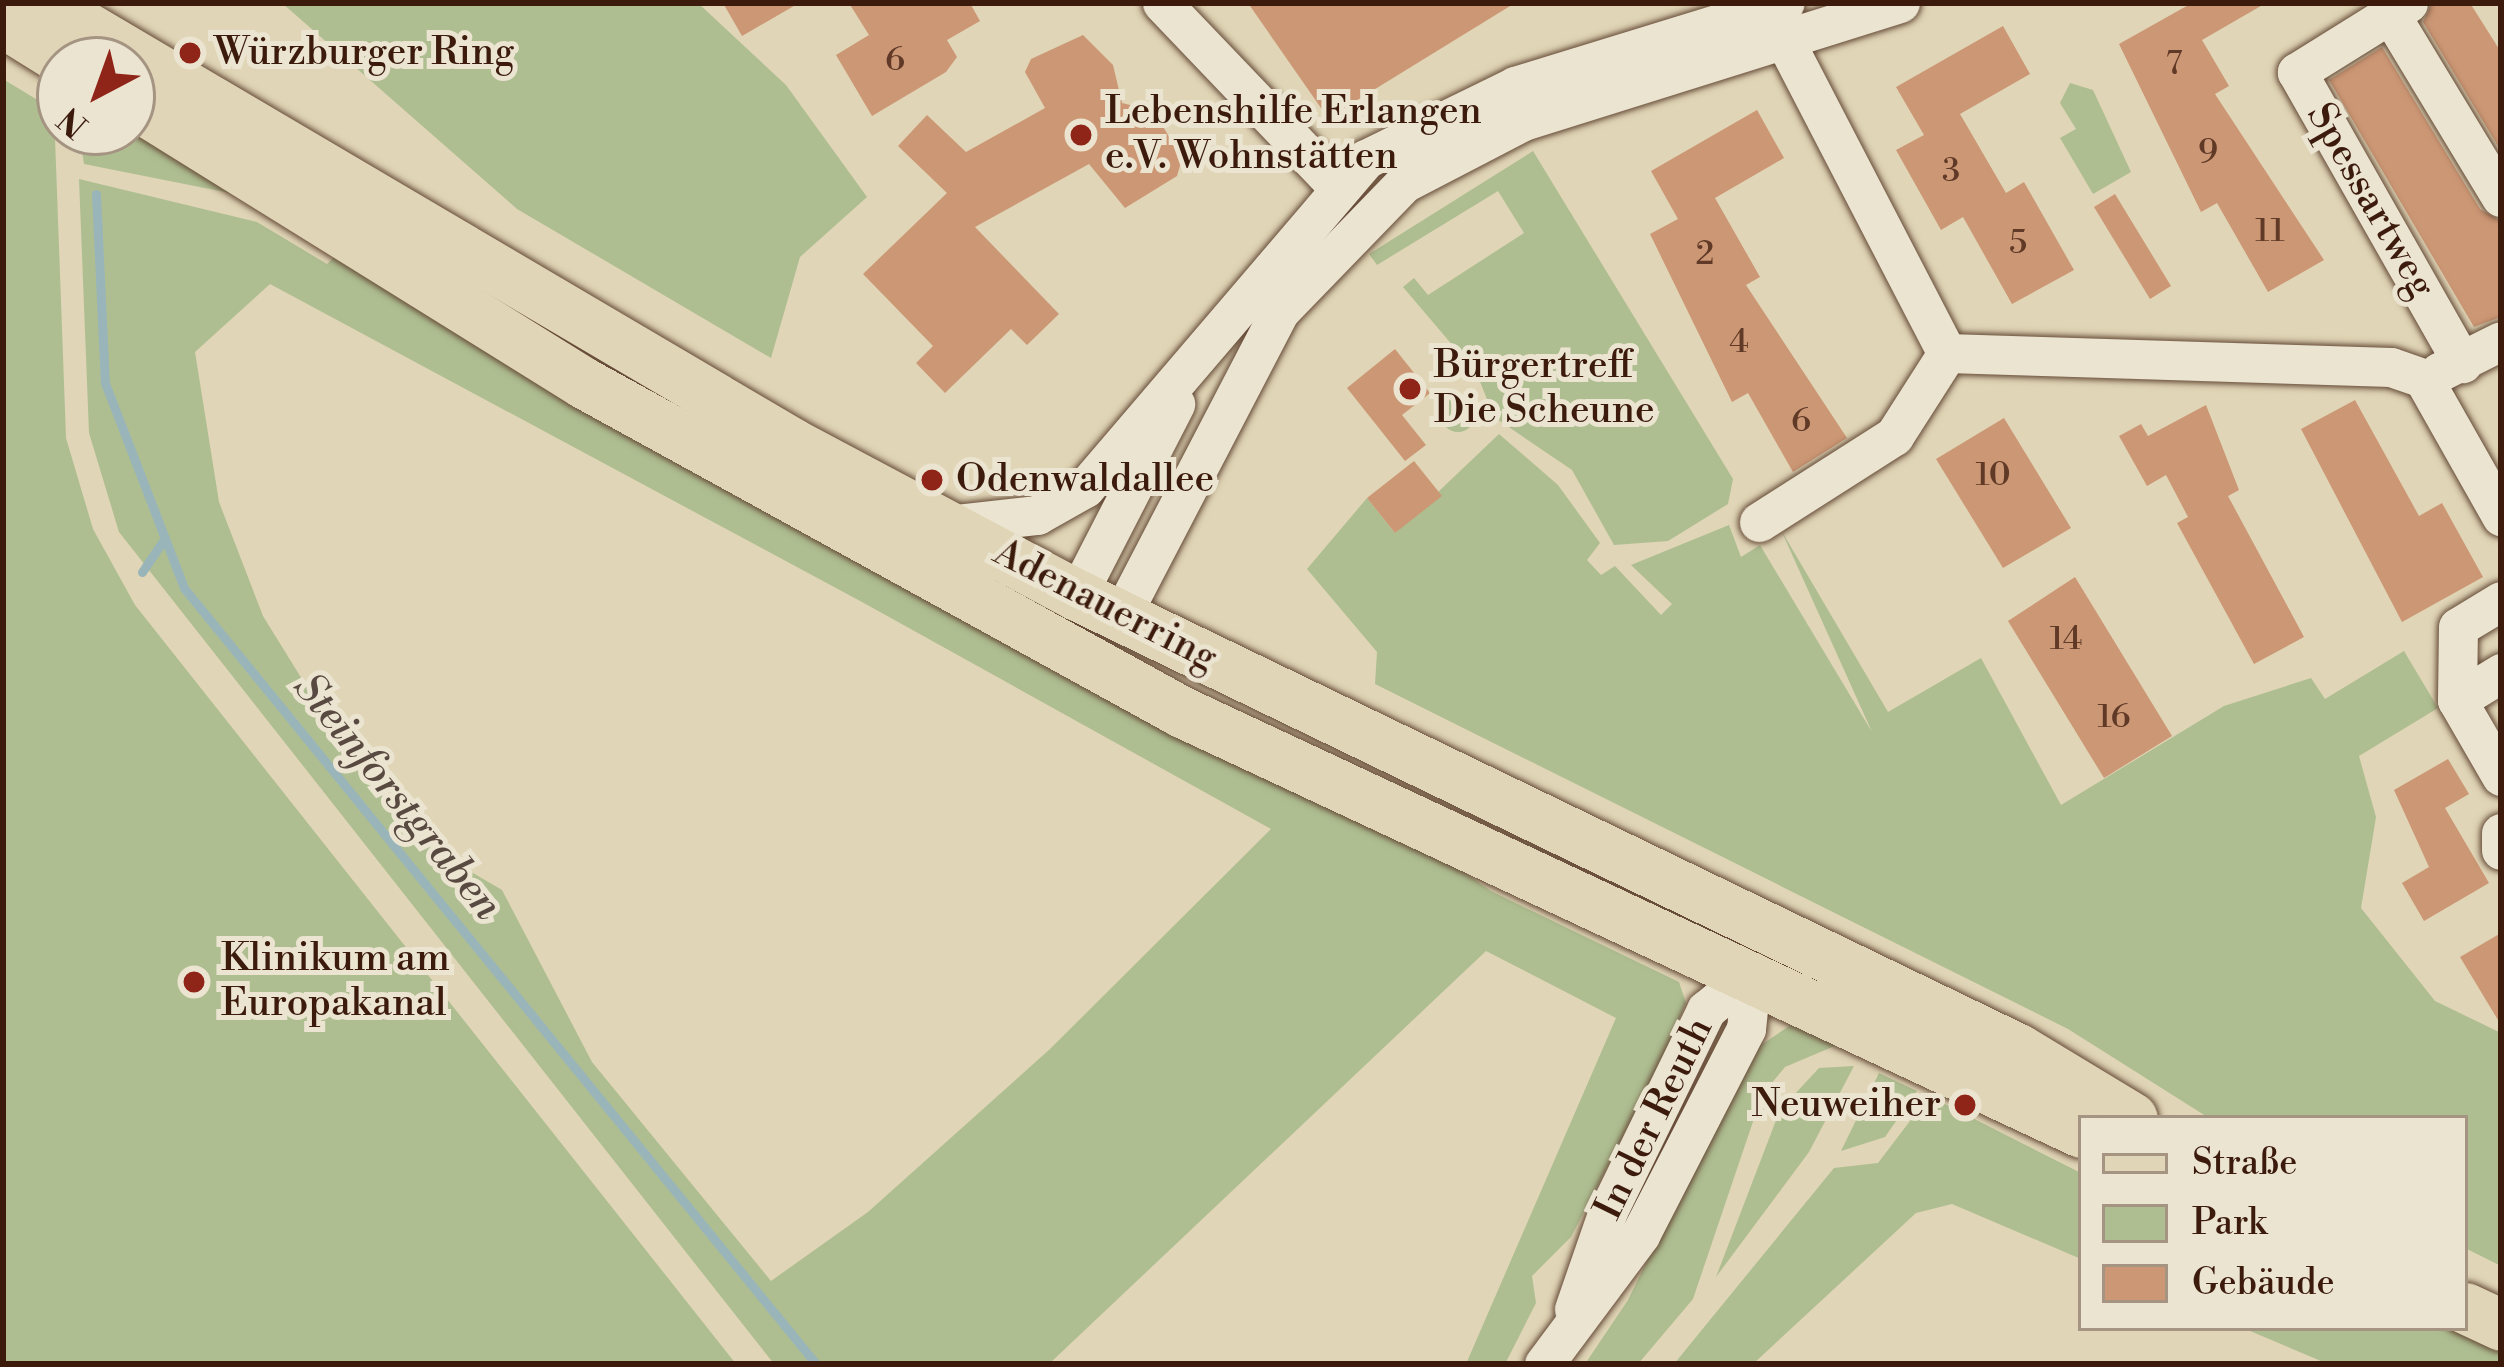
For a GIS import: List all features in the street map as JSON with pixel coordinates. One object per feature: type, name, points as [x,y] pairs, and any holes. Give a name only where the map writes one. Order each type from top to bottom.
[{"type":"main road","name":"Adenauerring","points":[[21,18],[56,36]]},
{"type":"main road","name":"Adenauerring","points":[[156,90],[948,526],[1762,951],[2078,1130]]},
{"type":"main road","name":"Adenauerring","points":[[156,117],[584,383],[1075,655],[1762,951],[2018,1049],[2127,1115]]},
{"type":"main road","points":[[1075,655],[1099,606]]},
{"type":"main road","points":[[2468,1309],[2501,1325]]},
{"type":"street","points":[[1162,3],[1335,184]]},
{"type":"street","points":[[948,526],[1037,515],[1085,488],[1335,184],[1437,118],[1514,86],[1775,14],[1900,3]]},
{"type":"street","name":"Spessartweg","points":[[2462,363],[2297,72],[2399,9],[2501,197]]},
{"type":"street","points":[[1775,14],[1947,353]]},
{"type":"street","points":[[1099,606],[1279,312],[1371,210],[1523,121],[1775,14]]},
{"type":"street","points":[[1099,606],[1214,331]]},
{"type":"street","points":[[1947,353],[2347,364],[2423,378],[2501,341]]},
{"type":"street","points":[[1759,522],[1894,436],[1947,353]]},
{"type":"street","points":[[2423,378],[2501,516]]},
{"type":"street","points":[[2501,601],[2458,627],[2456,700],[2501,776]]},
{"type":"street","points":[[2456,700],[2501,673]]},
{"type":"street","points":[[2501,833],[2501,850]]},
{"type":"street","name":"In der Reuth","points":[[1544,1364],[1640,1235],[1736,1050],[1762,951]]},
{"type":"green space","points":[[282,3],[698,3],[786,85],[867,197],[800,257],[771,358],[517,209]]},
{"type":"green space","name":"Klinikum am Europakanal","points":[[3,79],[36,99],[36,156],[56,156],[66,438],[93,529],[135,605],[736,1364],[3,1364]]},
{"type":"green space","points":[[2070,83],[2093,90],[2131,172],[2093,194],[2060,138],[2076,129],[2060,103]]},
{"type":"green space","points":[[156,146],[245,196],[84,164],[83,156],[156,156]]},
{"type":"green space","points":[[1533,151],[1733,479],[1728,504],[1668,541],[1614,545],[1572,470],[1494,417],[1477,374],[1403,287],[1414,278],[1428,295],[1524,233],[1498,191],[1377,265],[1369,254]]},
{"type":"green space","points":[[79,179],[257,222],[327,264],[339,252],[1213,756],[1218,748],[1426,846],[1491,891],[1679,982],[1686,1003],[1655,1075],[1571,1237],[1532,1276],[1536,1303],[1505,1364],[1466,1364],[1616,1018],[1486,951],[1049,1364],[774,1364],[119,532],[89,433]],"holes":[[[270,284],[862,602],[1271,829],[1050,1049],[868,1212],[771,1281],[592,1062],[502,890],[432,849],[355,765],[263,616],[219,502],[195,352]]]},
{"type":"green space","points":[[1458,398],[1470,403],[1475,415],[1470,427],[1458,432],[1446,427],[1441,415],[1446,403]]},
{"type":"green space","points":[[1499,434],[1558,485],[1600,543],[1587,560],[1601,575],[1615,566],[1661,615],[1672,604],[1631,565],[1729,525],[1741,557],[1760,545],[1872,732],[1781,530],[1888,712],[1981,658],[2061,805],[2224,706],[2311,678],[2325,699],[2404,651],[2438,708],[2359,756],[2376,817],[2361,908],[2435,1001],[2501,1033],[2501,1266],[2468,1250],[2468,1115],[2204,1115],[2068,1029],[1375,684],[1377,652],[1307,569],[1367,498],[1395,533]]},
{"type":"green space","points":[[1792,1024],[1844,1042],[1785,1067],[1762,1095],[1693,1299],[1638,1364],[1585,1364],[1628,1300],[1748,1054]]},
{"type":"green space","points":[[1854,1066],[1809,1152],[1716,1277],[1780,1110],[1819,1068]]},
{"type":"green space","points":[[1879,1073],[1917,1091],[1885,1137],[1841,1151]]},
{"type":"green space","points":[[1929,1096],[2078,1171],[2078,1258],[1952,1204],[1916,1213],[1753,1364],[1674,1364],[1834,1168],[1878,1163]]},
{"type":"green space","points":[[2250,1331],[2465,1331],[2501,1348],[2501,1364],[2328,1364]]},
{"type":"building","points":[[723,3],[799,3],[742,36]]},
{"type":"building","points":[[849,3],[970,3],[980,21],[947,40],[957,57],[946,72],[872,116],[836,55],[869,35]]},
{"type":"building","points":[[1248,3],[1515,3],[1328,118]]},
{"type":"building","points":[[2192,3],[2266,3],[2202,40],[2229,86],[2215,94],[2324,260],[2268,292],[2217,203],[2201,212],[2119,44]]},
{"type":"building","points":[[2432,3],[2470,3],[2501,52],[2501,151],[2423,22]]},
{"type":"building","points":[[2003,26],[2030,74],[1960,114],[2006,193],[2024,182],[2074,270],[2012,304],[1963,217],[1941,230],[1896,150],[1924,135],[1896,87]]},
{"type":"building","points":[[1083,35],[1113,65],[1122,103],[1154,111],[1182,159],[1177,176],[1125,208],[1089,164],[975,227],[1059,314],[1027,345],[1011,329],[945,393],[916,363],[933,346],[863,274],[947,193],[898,146],[927,115],[966,152],[1045,108],[1025,72],[1031,59]]},
{"type":"building","points":[[2382,47],[2480,209],[2501,221],[2501,317],[2474,327],[2329,80]]},
{"type":"building","points":[[1757,110],[1784,158],[1715,198],[1760,277],[1746,285],[1847,438],[1793,472],[1748,393],[1732,402],[1650,234],[1678,219],[1651,171]]},
{"type":"building","points":[[2115,194],[2171,286],[2150,299],[2094,207]]},
{"type":"building","points":[[1395,349],[1430,393],[1402,415],[1426,445],[1405,461],[1347,388]]},
{"type":"building","points":[[2355,400],[2419,516],[2442,503],[2483,577],[2402,622],[2301,429]]},
{"type":"building","points":[[2206,405],[2239,490],[2228,496],[2304,637],[2254,664],[2177,523],[2188,517],[2166,475],[2147,486],[2119,436],[2141,424],[2148,436]]},
{"type":"building","points":[[2004,418],[2071,528],[2003,568],[1936,459]]},
{"type":"building","points":[[1414,461],[1442,496],[1395,533],[1367,498]]},
{"type":"building","points":[[2075,577],[2172,736],[2104,778],[2008,621]]},
{"type":"building","points":[[2448,759],[2469,794],[2445,808],[2489,883],[2424,921],[2402,883],[2429,867],[2394,790]]},
{"type":"building","points":[[2501,933],[2501,1025],[2460,957]]},
{"type":"waterway","name":"Steinforstgraben","points":[[96,194],[105,383],[184,588],[816,1364]]},
{"type":"waterway","points":[[142,572],[165,538]]},
{"type":"place","name":"Würzburger Ring","points":[[190,53]]},
{"type":"place","name":"Lebenshilfe Erlangen e.V. Wohnstätten","points":[[1081,135]]},
{"type":"place","name":"Bürgertreff Die Scheune","points":[[1410,389]]},
{"type":"place","name":"Odenwaldallee","points":[[932,480]]},
{"type":"place","name":"Klinikum am Europakanal","points":[[194,982]]},
{"type":"place","name":"Neuweiher","points":[[1965,1105]]}]
